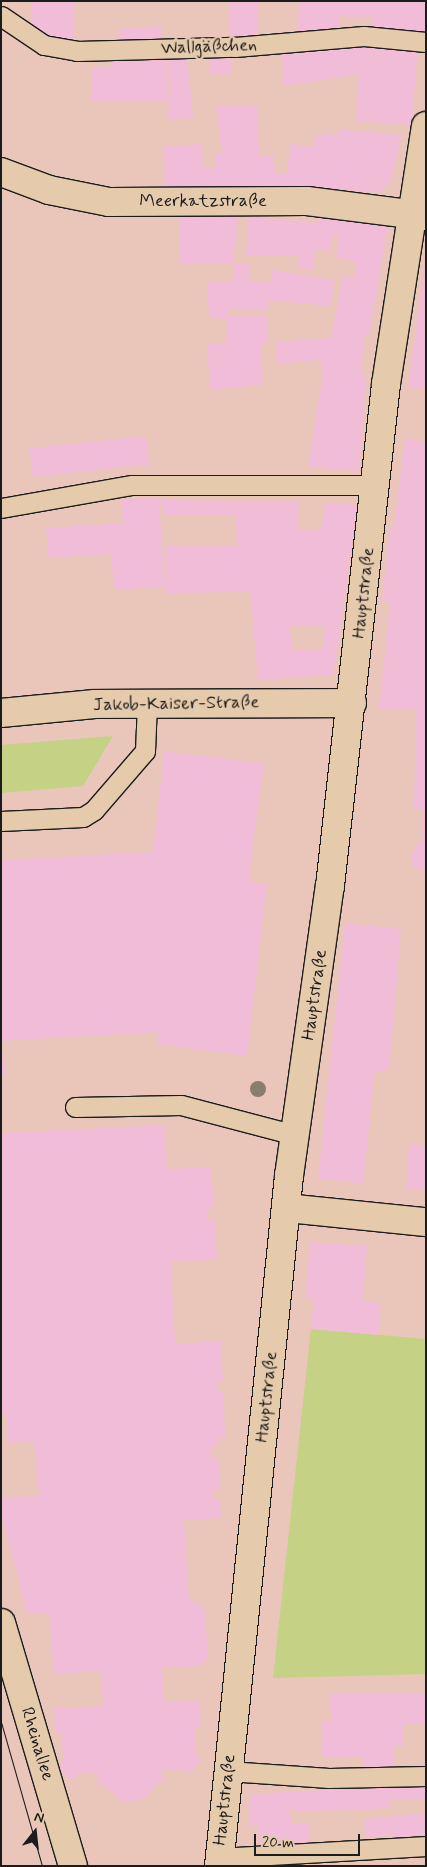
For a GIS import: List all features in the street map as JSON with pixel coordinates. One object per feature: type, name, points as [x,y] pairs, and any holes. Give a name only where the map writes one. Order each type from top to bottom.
[{"type":"street","name":"Hauptstraße","points":[[219,1862],[294,1135],[352,703],[375,485],[418,215],[426,126]]},
{"type":"street","name":"Meerkatzstraße","points":[[1,172],[49,190],[109,202],[307,201],[418,215]]},
{"type":"street","name":"Jakob-Kaiser-Straße","points":[[1,713],[147,703],[352,703]]},
{"type":"street","points":[[287,1208],[426,1222]]},
{"type":"street","name":"Rheinallee","points":[[1,1623],[73,1866]]},
{"type":"lane","name":"Wallgäßchen","points":[[1,16],[44,45],[77,50],[235,47],[364,36],[426,42]]},
{"type":"lane","points":[[1,508],[132,485],[375,485]]},
{"type":"lane","points":[[1,821],[83,817],[94,810],[145,750],[147,703]]},
{"type":"lane","points":[[75,1107],[182,1105],[294,1135]]},
{"type":"lane","points":[[228,1771],[328,1778],[426,1776]]},
{"type":"lane","points":[[219,1862],[426,1846]]},
{"type":"green space","points":[[113,736],[83,786],[1,793],[1,745]]},
{"type":"green space","points":[[311,1329],[426,1339],[426,1674],[273,1678]]},
{"type":"building","points":[[31,1],[75,1],[72,44],[56,43],[55,35],[32,36]]},
{"type":"building","points":[[229,1],[258,1],[258,40],[229,40]]},
{"type":"building","points":[[299,1],[426,1],[426,33],[371,29],[373,18],[340,16],[339,31],[298,36]]},
{"type":"building","points":[[161,26],[162,41],[119,44],[118,29]]},
{"type":"building","points":[[418,44],[412,125],[356,121],[359,74],[283,86],[282,46]]},
{"type":"building","points":[[231,53],[232,73],[210,74],[209,54]]},
{"type":"building","points":[[111,54],[169,54],[167,102],[91,102],[91,67],[111,67]]},
{"type":"building","points":[[187,54],[193,118],[168,119],[170,55]]},
{"type":"building","points":[[216,105],[257,106],[259,155],[273,156],[276,173],[287,174],[290,144],[315,146],[316,135],[323,136],[323,131],[337,137],[337,129],[402,135],[390,183],[380,192],[312,188],[311,193],[165,190],[164,146],[202,144],[203,168],[216,168],[216,154],[221,154],[221,147]]},
{"type":"building","points":[[317,210],[389,220],[369,336],[364,336],[361,375],[366,375],[359,471],[308,467],[322,379],[321,360],[277,364],[275,342],[331,338],[343,275],[354,278],[356,262],[336,258],[338,236],[334,235],[329,252],[315,248],[313,270],[297,268],[299,255],[246,256],[248,217],[317,223]]},
{"type":"building","points":[[179,216],[237,216],[236,247],[232,247],[234,264],[179,263]]},
{"type":"building","points":[[426,258],[426,389],[408,387]]},
{"type":"building","points":[[250,263],[250,281],[270,282],[272,270],[335,280],[331,306],[269,300],[268,310],[227,310],[227,316],[267,316],[267,342],[261,343],[263,385],[210,390],[207,344],[226,343],[227,319],[209,318],[207,282],[233,282],[234,264]]},
{"type":"building","points":[[146,436],[149,465],[33,477],[30,448]]},
{"type":"building","points":[[405,438],[426,442],[426,871],[412,866],[412,851],[416,851],[416,844],[422,843],[423,810],[414,809],[416,710],[379,710],[390,602],[382,602],[390,528],[394,527]]},
{"type":"building","points":[[159,497],[165,587],[114,590],[111,554],[48,558],[46,528],[123,523],[121,500]]},
{"type":"building","points":[[160,500],[299,502],[297,530],[322,530],[324,503],[358,505],[333,675],[258,680],[250,592],[166,593],[165,545],[237,545],[236,515],[164,516]],"holes":[[[290,625],[325,625],[322,650],[292,650]]]},
{"type":"building","points":[[164,751],[264,764],[248,881],[267,884],[247,1056],[157,1044],[157,1032],[1,1041],[1,860],[153,852]]},
{"type":"building","points":[[345,923],[401,929],[389,1070],[375,1071],[363,1184],[318,1178]]},
{"type":"building","points":[[1,1045],[7,1074],[1,1075]]},
{"type":"building","points":[[165,1125],[167,1169],[211,1167],[214,1208],[208,1209],[209,1220],[215,1220],[217,1260],[171,1262],[175,1344],[221,1341],[223,1381],[217,1381],[217,1392],[224,1392],[225,1437],[217,1438],[217,1446],[211,1446],[212,1457],[218,1457],[220,1489],[213,1489],[214,1500],[220,1500],[221,1518],[184,1520],[189,1602],[196,1602],[205,1610],[208,1657],[200,1666],[162,1668],[164,1702],[200,1701],[201,1727],[195,1727],[196,1754],[202,1760],[189,1774],[183,1769],[162,1770],[163,1778],[171,1788],[161,1780],[142,1800],[121,1802],[101,1783],[92,1792],[99,1782],[98,1773],[78,1774],[72,1781],[58,1768],[63,1761],[62,1734],[55,1734],[54,1708],[103,1706],[101,1671],[54,1674],[49,1614],[27,1613],[1,1512],[1,1497],[39,1496],[34,1441],[8,1443],[6,1413],[1,1414],[1,1133]]},
{"type":"building","points":[[409,1144],[426,1145],[426,1190],[406,1189]]},
{"type":"building","points":[[310,1242],[367,1246],[363,1301],[381,1303],[378,1335],[311,1329],[314,1299],[305,1298]]},
{"type":"building","points":[[330,1694],[426,1694],[426,1723],[403,1724],[403,1746],[393,1746],[393,1768],[364,1769],[364,1758],[322,1758],[322,1722],[331,1722]]},
{"type":"building","points":[[426,1785],[426,1799],[390,1800],[391,1808],[296,1812],[290,1806],[291,1824],[309,1823],[311,1847],[259,1850],[258,1825],[248,1826],[251,1794]]},
{"type":"building","points":[[426,1813],[426,1840],[395,1843],[394,1834],[366,1837],[364,1819]]},
{"type":"tram line","points":[[1,1722],[42,1866]]}]
